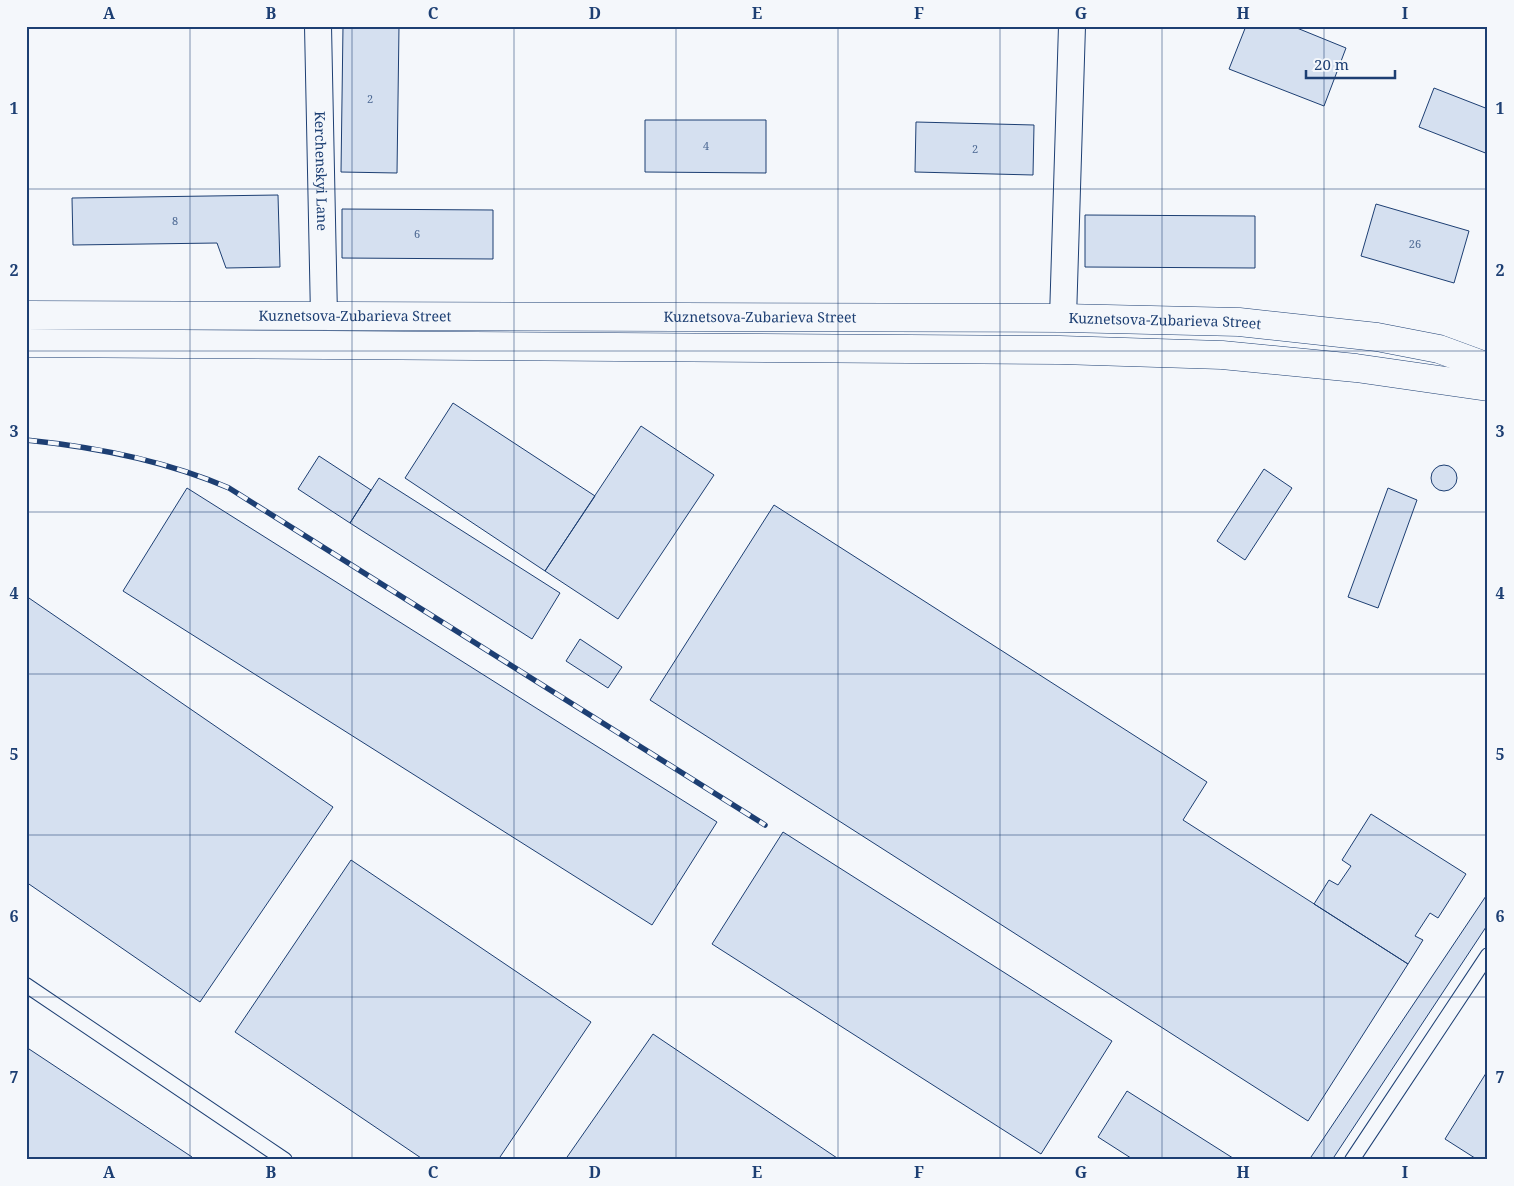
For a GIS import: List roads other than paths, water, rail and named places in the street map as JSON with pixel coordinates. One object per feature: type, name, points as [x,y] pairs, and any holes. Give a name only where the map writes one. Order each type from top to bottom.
[{"type":"main road","name":"Kuznetsova-Zubarieva Street","points":[[26,315],[1062,318],[1239,322],[1377,337],[1439,349],[1488,367]]},
{"type":"main road","name":"Kuznetsova-Zubarieva Street","points":[[26,343],[1060,350],[1222,356],[1356,368],[1488,386]]},
{"type":"street","name":"Kerchenskyi Lane","points":[[318,26],[324,316]]},
{"type":"street","points":[[1062,318],[1072,26]]},
{"type":"lane","points":[[1352,1160],[1488,955]]},
{"type":"lane","points":[[26,985],[284,1160]]},
{"type":"railway","points":[[26,440],[104,451],[155,462],[229,488],[765,825]]}]
